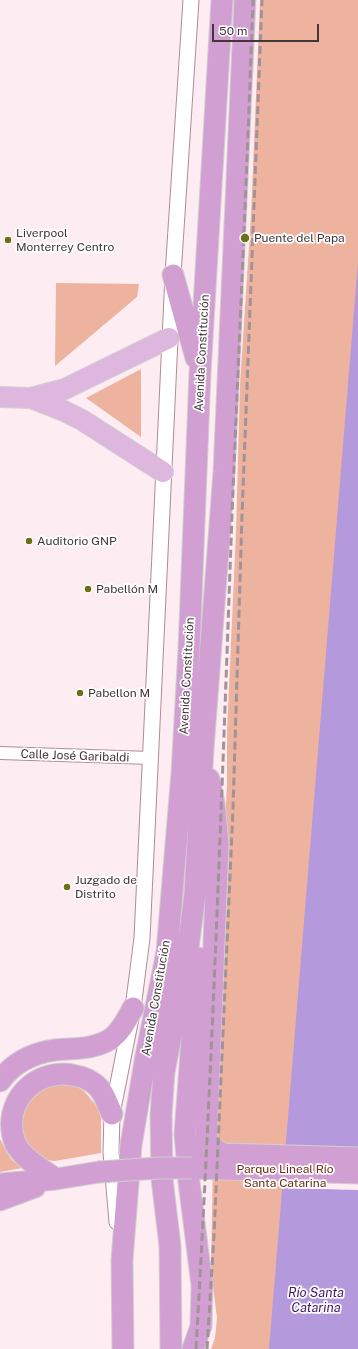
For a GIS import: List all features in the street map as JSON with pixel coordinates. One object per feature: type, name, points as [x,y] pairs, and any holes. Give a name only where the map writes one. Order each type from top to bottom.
[{"type":"highway","name":"Avenida Constitución","points":[[123,1349],[122,1260],[131,1145],[146,1056],[167,952],[182,773],[189,649],[200,373],[222,0]]},
{"type":"highway","name":"Avenida Constitución","points":[[171,1349],[170,1246],[162,1178],[161,1115],[164,1072],[188,948],[196,894],[203,749],[224,472],[246,0]]},
{"type":"highway","points":[[173,275],[200,373]]},
{"type":"highway","points":[[189,649],[224,472]]},
{"type":"highway","points":[[203,749],[214,803],[218,843],[206,1142],[211,1165]]},
{"type":"highway","points":[[193,1349],[201,1326],[202,1285],[189,1182],[185,1134],[198,949],[196,894]]},
{"type":"highway","points":[[0,1081],[12,1067],[26,1058],[39,1053],[55,1050],[88,1047],[102,1043],[113,1037],[124,1025],[133,1008]]},
{"type":"highway","points":[[56,1179],[34,1164],[23,1154],[15,1143],[12,1131],[11,1116],[15,1102],[23,1091],[33,1082],[45,1076],[68,1073],[82,1077],[96,1085],[105,1097],[112,1114]]},
{"type":"highway","points":[[0,1184],[56,1179],[99,1172],[358,1158]]},
{"type":"highway","points":[[211,1165],[358,1173]]},
{"type":"highway","points":[[0,1200],[56,1179]]},
{"type":"main road","points":[[0,397],[32,398],[65,389],[169,338]]},
{"type":"main road","points":[[32,398],[82,420],[163,472]]},
{"type":"street","points":[[122,1260],[118,1234],[111,1152],[112,1114],[133,1008],[142,938],[169,338],[191,0]]},
{"type":"street","name":"Calle José Garibaldi","points":[[0,753],[151,758]]},
{"type":"green space","name":"Parque Lineal Río Santa Catarina","points":[[260,0],[358,0],[358,1349],[211,1349],[215,1338],[217,1318],[211,1271],[216,991],[227,785],[227,731],[236,532],[240,384],[251,215]]},
{"type":"green space","points":[[56,283],[139,284],[137,297],[55,366]]},
{"type":"green space","points":[[141,369],[141,437],[86,398]]},
{"type":"green space","points":[[55,1083],[74,1085],[84,1091],[101,1113],[101,1153],[55,1161],[46,1160],[26,1148],[17,1121],[27,1097]]},
{"type":"green space","points":[[0,1139],[11,1159],[22,1168],[0,1172]]},
{"type":"water","name":"Río Santa Catarina","points":[[358,262],[358,1349],[269,1349]]},
{"type":"pier","points":[[284,1147],[358,1150],[358,1190],[280,1188]]},
{"type":"railway","points":[[196,1349],[216,932],[253,0]]},
{"type":"railway","points":[[207,1349],[214,1235],[233,809],[242,515],[262,0]]},
{"type":"place","name":"Puente del Papa","points":[[245,238]]},
{"type":"place","name":"Liverpool Monterrey Centro","points":[[8,240]]},
{"type":"place","name":"Auditorio GNP","points":[[29,541]]},
{"type":"place","name":"Pabellón M","points":[[88,589]]},
{"type":"place","name":"Pabellon M","points":[[80,693]]},
{"type":"place","name":"Juzgado de Distrito","points":[[67,887]]}]
